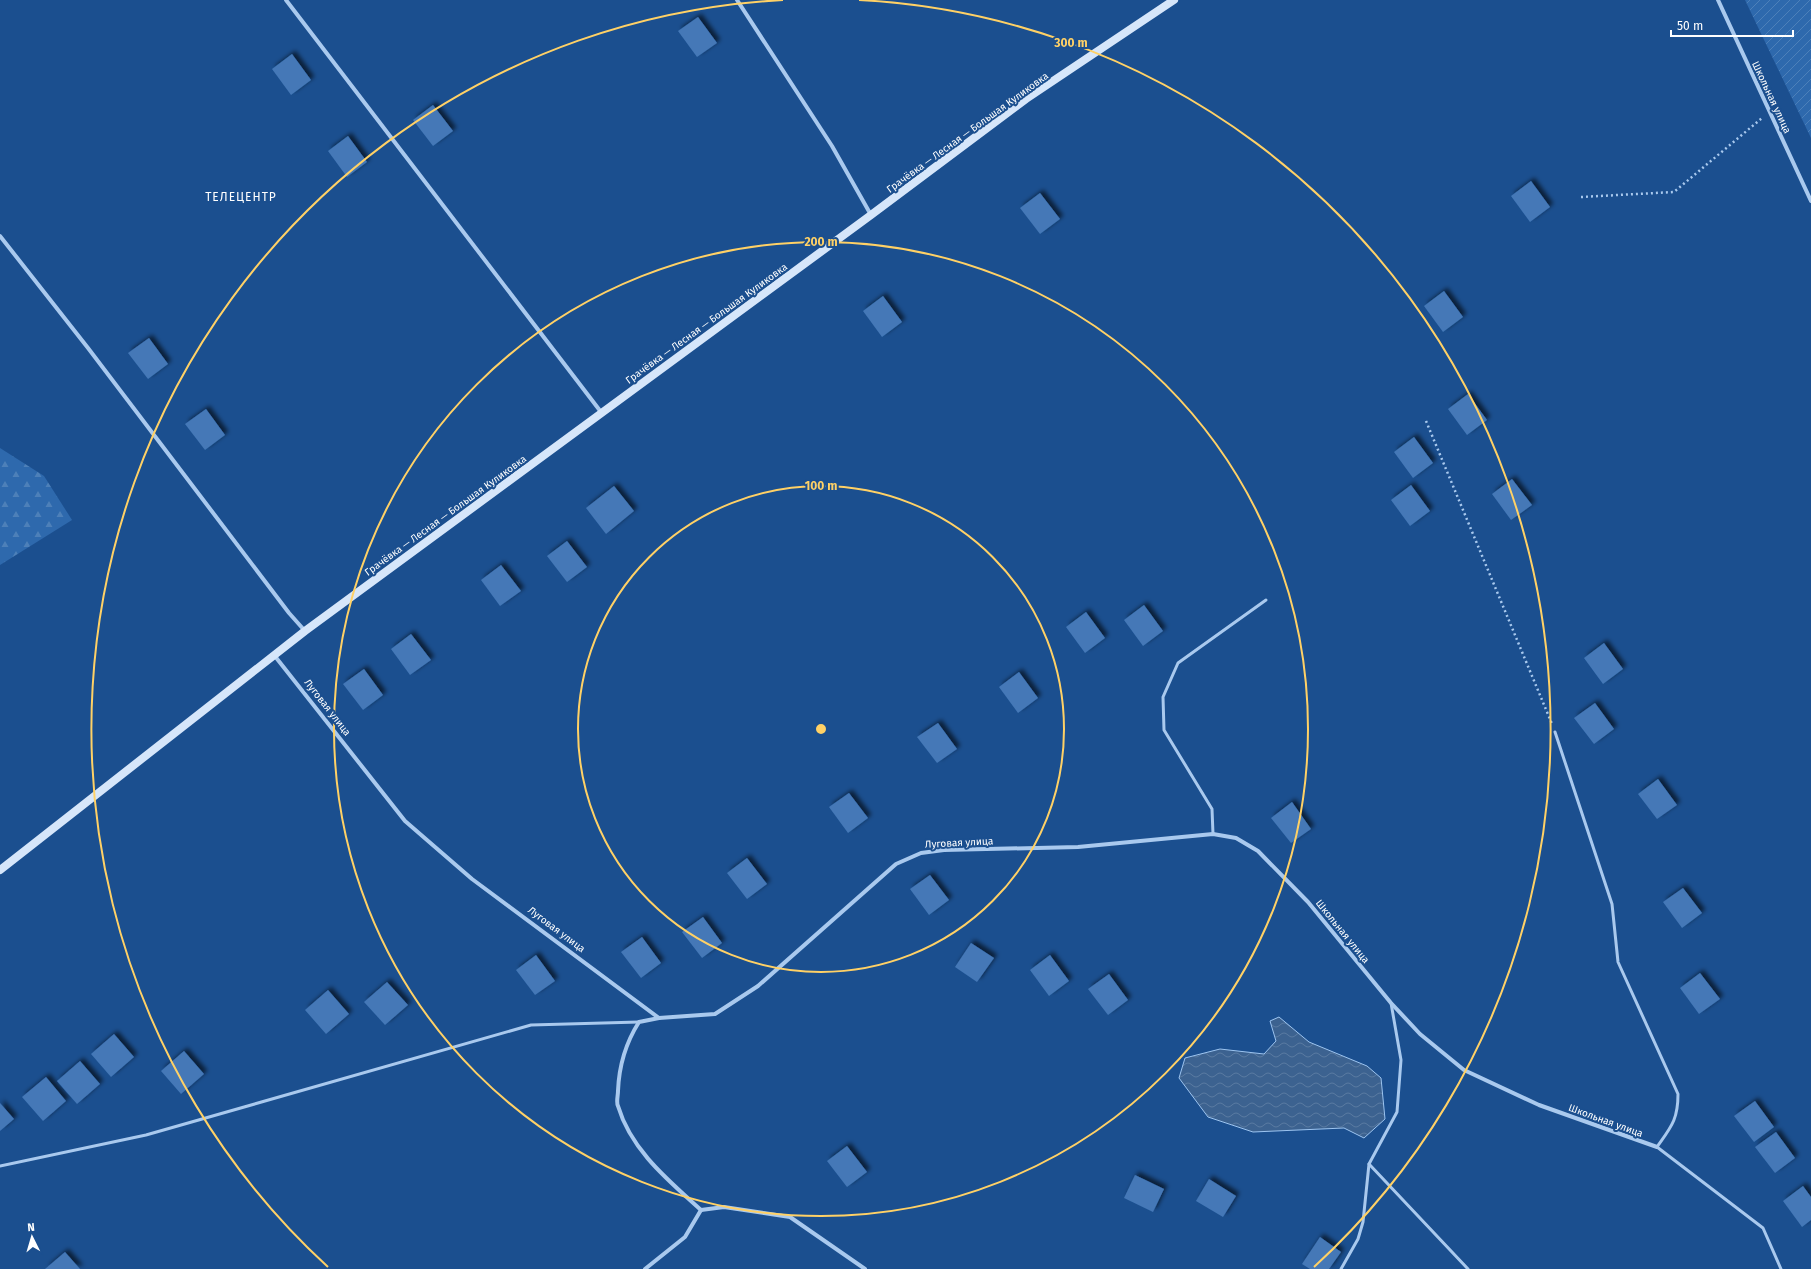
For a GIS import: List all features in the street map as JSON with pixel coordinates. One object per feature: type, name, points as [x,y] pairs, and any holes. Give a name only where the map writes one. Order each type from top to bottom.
[{"type":"street","points":[[286,0],[601,412]]},
{"type":"street","points":[[737,0],[832,146],[871,215]]},
{"type":"street","name":"Школьная улица","points":[[1718,0],[1811,201]]},
{"type":"street","name":"Грачёвка — Лесная — Большая Куликовка","points":[[274,655],[305,630],[871,215],[1026,99],[1171,1]]},
{"type":"street","points":[[0,236],[88,348],[289,613],[305,630]]},
{"type":"street","points":[[0,870],[274,655]]},
{"type":"street","name":"Луговая улица","points":[[274,655],[405,821],[472,879],[659,1018],[715,1014],[758,986],[896,864],[921,853],[944,850],[1078,847],[1213,834]]},
{"type":"street","name":"Школьная улица","points":[[1213,834],[1236,838],[1258,851],[1308,902],[1391,1003],[1420,1034],[1464,1070],[1539,1105],[1657,1147]]},
{"type":"street","points":[[659,1018],[639,1022],[628,1039],[619,1069],[617,1105],[634,1139],[653,1166],[701,1210],[724,1207],[790,1217],[865,1269]]},
{"type":"street","points":[[645,1269],[685,1237],[701,1210]]},
{"type":"lane","points":[[1213,834],[1212,809],[1164,730],[1163,697],[1178,663],[1266,600]]},
{"type":"lane","points":[[1555,732],[1612,904],[1618,962],[1678,1094],[1678,1111],[1673,1124],[1657,1147],[1763,1228],[1781,1269]]},
{"type":"lane","points":[[1341,1269],[1358,1239],[1363,1222],[1369,1164],[1398,1112],[1401,1060],[1391,1003]]},
{"type":"lane","points":[[0,1166],[146,1135],[531,1025],[639,1022]]},
{"type":"lane","points":[[1369,1164],[1468,1269]]},
{"type":"path","points":[[1581,197],[1674,192],[1770,111]]},
{"type":"path","points":[[1426,421],[1555,732]]},
{"type":"green space","points":[[1745,0],[1811,0],[1811,138]]},
{"type":"green space","points":[[0,448],[44,476],[72,520],[0,565]]},
{"type":"water","points":[[1279,1017],[1309,1042],[1367,1066],[1381,1078],[1385,1119],[1364,1138],[1344,1128],[1253,1132],[1208,1117],[1179,1078],[1185,1058],[1220,1049],[1264,1054],[1276,1041],[1270,1021]]},
{"type":"building","points":[[698,17],[717,43],[697,57],[678,31]]},
{"type":"building","points":[[292,54],[311,80],[291,95],[272,69]]},
{"type":"building","points":[[433,105],[453,131],[433,146],[413,120]]},
{"type":"building","points":[[348,136],[367,162],[347,177],[328,151]]},
{"type":"building","points":[[1531,181],[1550,207],[1530,222],[1511,196]]},
{"type":"building","points":[[1040,193],[1060,219],[1040,234],[1020,208]]},
{"type":"building","points":[[1444,291],[1463,317],[1443,332],[1424,306]]},
{"type":"building","points":[[883,296],[902,322],[882,337],[863,311]]},
{"type":"building","points":[[149,338],[168,364],[148,379],[128,353]]},
{"type":"building","points":[[1468,394],[1487,420],[1467,435],[1448,409]]},
{"type":"building","points":[[206,409],[225,435],[205,450],[185,424]]},
{"type":"building","points":[[1414,437],[1433,463],[1413,478],[1394,452]]},
{"type":"building","points":[[1512,479],[1532,505],[1511,520],[1492,494]]},
{"type":"building","points":[[1411,485],[1430,511],[1410,526],[1391,500]]},
{"type":"building","points":[[614,486],[634,511],[606,534],[586,508]]},
{"type":"building","points":[[567,541],[587,567],[567,582],[547,556]]},
{"type":"building","points":[[501,565],[521,591],[500,606],[481,580]]},
{"type":"building","points":[[1144,605],[1163,631],[1143,646],[1124,620]]},
{"type":"building","points":[[1086,612],[1105,638],[1085,653],[1066,627]]},
{"type":"building","points":[[411,634],[431,660],[410,675],[391,649]]},
{"type":"building","points":[[1604,643],[1623,669],[1603,684],[1584,658]]},
{"type":"building","points":[[364,669],[383,695],[363,710],[343,684]]},
{"type":"building","points":[[1019,672],[1038,698],[1018,713],[999,687]]},
{"type":"building","points":[[1595,703],[1614,729],[1594,744],[1574,718]]},
{"type":"building","points":[[938,723],[957,749],[937,763],[917,737]]},
{"type":"building","points":[[1658,779],[1677,805],[1657,819],[1638,794]]},
{"type":"building","points":[[849,793],[868,818],[848,833],[829,807]]},
{"type":"building","points":[[1292,802],[1311,829],[1291,843],[1271,818]]},
{"type":"building","points":[[747,858],[767,884],[747,899],[727,873]]},
{"type":"building","points":[[930,875],[949,900],[929,915],[910,889]]},
{"type":"building","points":[[1683,888],[1702,913],[1682,928],[1663,902]]},
{"type":"building","points":[[703,917],[722,943],[702,958],[682,932]]},
{"type":"building","points":[[642,937],[661,963],[641,978],[621,952]]},
{"type":"building","points":[[971,943],[994,958],[977,982],[955,967]]},
{"type":"building","points":[[536,955],[555,981],[535,995],[516,970]]},
{"type":"building","points":[[1050,955],[1069,981],[1049,996],[1030,970]]},
{"type":"building","points":[[1700,973],[1720,999],[1699,1014],[1680,988]]},
{"type":"building","points":[[1109,974],[1128,1000],[1108,1015],[1088,989]]},
{"type":"building","points":[[387,982],[408,1005],[385,1025],[364,1002]]},
{"type":"building","points":[[328,990],[349,1014],[326,1034],[305,1010]]},
{"type":"building","points":[[114,1034],[134,1057],[111,1077],[91,1054]]},
{"type":"building","points":[[184,1051],[204,1074],[181,1094],[161,1071]]},
{"type":"building","points":[[80,1061],[100,1084],[77,1104],[57,1081]]},
{"type":"building","points":[[46,1077],[66,1101],[43,1121],[22,1097]]},
{"type":"building","points":[[1755,1101],[1774,1127],[1754,1142],[1734,1116]]},
{"type":"building","points":[[0,1103],[14,1119],[0,1131]]},
{"type":"building","points":[[1776,1132],[1795,1158],[1775,1173],[1755,1147]]},
{"type":"building","points":[[847,1146],[867,1172],[847,1187],[827,1161]]},
{"type":"building","points":[[1135,1175],[1164,1189],[1153,1212],[1124,1198]]},
{"type":"building","points":[[1209,1179],[1236,1196],[1223,1217],[1196,1201]]},
{"type":"building","points":[[1803,1186],[1811,1197],[1811,1220],[1802,1227],[1783,1201]]},
{"type":"building","points":[[1320,1237],[1341,1252],[1329,1269],[1310,1269],[1302,1264]]},
{"type":"building","points":[[65,1252],[80,1269],[45,1269]]},
{"type":"district","name":"ТЕЛЕЦЕНТР","points":[[241,197]]}]
